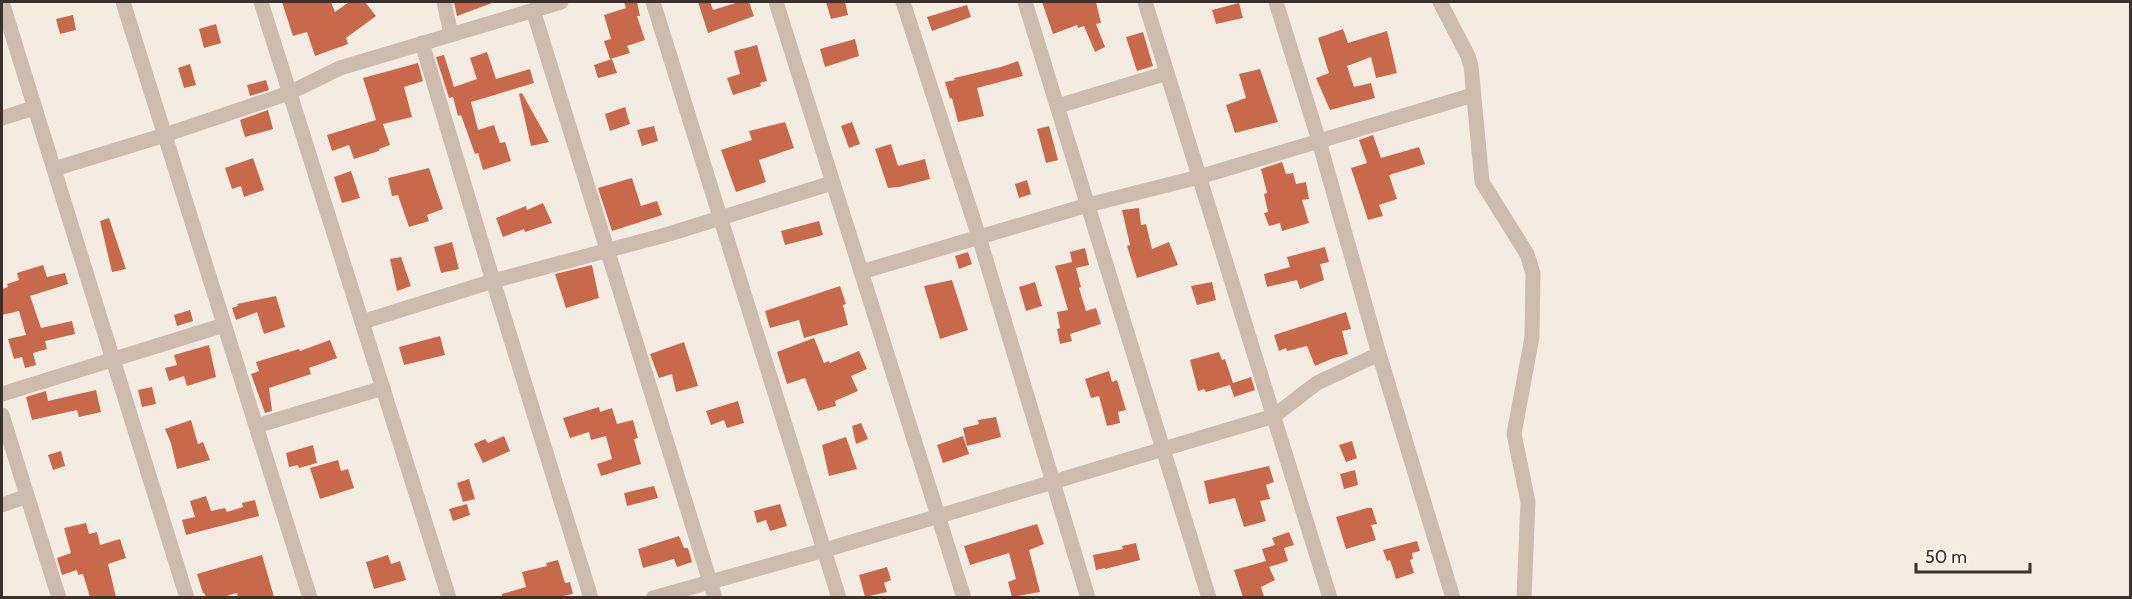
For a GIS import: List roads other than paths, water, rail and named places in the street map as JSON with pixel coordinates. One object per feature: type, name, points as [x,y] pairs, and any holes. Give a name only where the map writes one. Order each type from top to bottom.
[{"type":"street","points":[[2,2],[187,597]]},
{"type":"street","points":[[123,2],[310,597]]},
{"type":"street","points":[[261,2],[449,597]]},
{"type":"street","points":[[444,2],[451,34]]},
{"type":"street","points":[[54,169],[165,135],[289,93],[340,68],[561,2]]},
{"type":"street","points":[[653,2],[839,597]]},
{"type":"street","points":[[776,2],[964,597]]},
{"type":"street","points":[[903,2],[979,237],[1088,597]]},
{"type":"street","points":[[1025,2],[1209,597]]},
{"type":"street","points":[[1145,2],[1330,597]]},
{"type":"street","points":[[1276,2],[1319,141],[1378,354],[1453,597]]},
{"type":"street","points":[[1440,2],[1468,56],[1482,182],[1527,254],[1533,273],[1532,337],[1514,434],[1528,502],[1524,597]]},
{"type":"street","points":[[533,10],[715,597]]},
{"type":"street","points":[[422,43],[591,597]]},
{"type":"street","points":[[1058,106],[1167,73]]},
{"type":"street","points":[[861,272],[1088,205],[1199,177],[1473,95]]},
{"type":"street","points":[[2,118],[34,108]]},
{"type":"street","points":[[362,322],[493,281],[669,234],[832,183]]},
{"type":"street","points":[[2,394],[224,325]]},
{"type":"street","points":[[653,597],[825,550],[1274,416],[1317,383],[1378,354]]},
{"type":"street","points":[[256,426],[383,388]]},
{"type":"street","points":[[2,415],[59,597]]},
{"type":"street","points":[[2,505],[27,496]]}]
